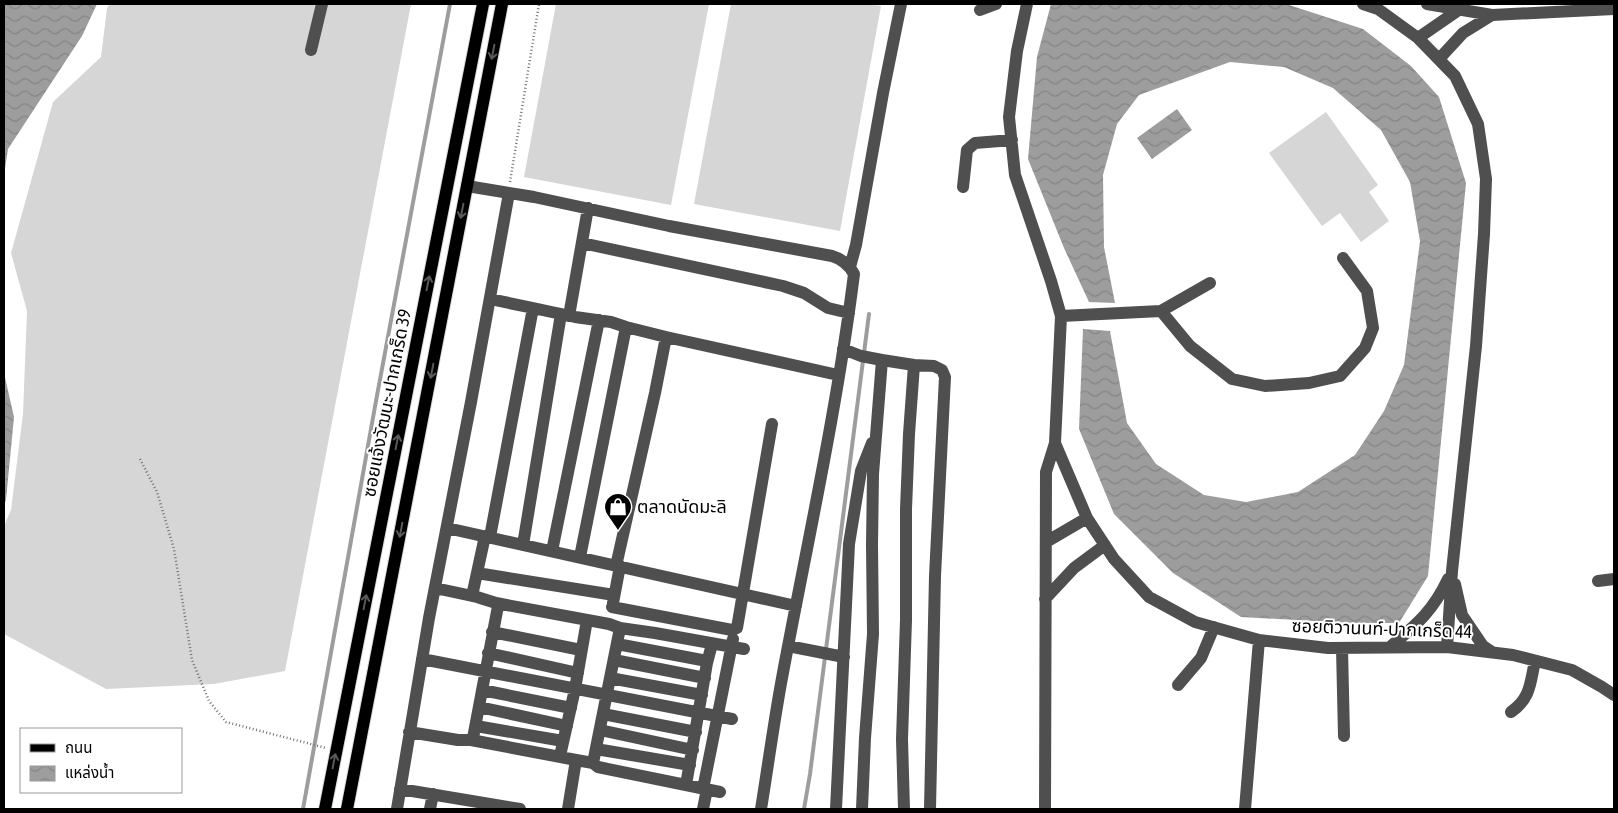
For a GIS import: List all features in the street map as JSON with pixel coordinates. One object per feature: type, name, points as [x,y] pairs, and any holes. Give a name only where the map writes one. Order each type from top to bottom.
[{"type":"main road","name":"ซอยแจ้งวัฒนะ-ปากเกร็ด 39","points":[[325,809],[483,4]]},
{"type":"main road","points":[[347,809],[502,4]]},
{"type":"street","points":[[311,50],[322,4]]},
{"type":"street","points":[[850,267],[856,245],[901,4]]},
{"type":"street","points":[[980,10],[996,4]]},
{"type":"street","points":[[1017,4],[1027,4]]},
{"type":"street","name":"ซอยติวานนท์-ปากเกร็ด 44","points":[[1027,4],[1017,51],[1009,117],[1015,175],[1061,316],[1055,443],[1087,518],[1114,559],[1149,597],[1195,622],[1258,640],[1328,648],[1447,646],[1513,655],[1572,670],[1614,695]]},
{"type":"street","points":[[1363,4],[1384,6],[1440,59],[1455,76],[1478,124],[1486,179],[1476,346],[1452,571],[1447,646]]},
{"type":"street","points":[[1428,4],[1492,15],[1568,7],[1614,9]]},
{"type":"street","points":[[1418,38],[1460,9]]},
{"type":"street","points":[[1440,59],[1463,32],[1492,15]]},
{"type":"street","points":[[963,187],[967,150],[976,142],[1012,140]]},
{"type":"street","points":[[467,186],[832,256],[843,260],[854,274],[843,349],[788,646],[761,809]]},
{"type":"street","points":[[396,809],[446,528],[509,193]]},
{"type":"street","points":[[523,545],[565,315],[588,208]]},
{"type":"street","points":[[582,243],[783,286],[804,293],[828,308],[849,313]]},
{"type":"street","points":[[1161,311],[1190,346],[1232,379],[1265,386],[1309,382],[1340,376],[1365,348],[1373,328],[1367,291],[1343,258]]},
{"type":"street","points":[[1061,316],[1161,311],[1210,283]]},
{"type":"street","points":[[490,299],[565,315],[611,322],[626,328],[838,375]]},
{"type":"street","points":[[472,596],[487,537],[533,308]]},
{"type":"street","points":[[552,551],[599,320]]},
{"type":"street","points":[[580,557],[626,328]]},
{"type":"street","points":[[593,763],[617,644],[613,601],[618,566],[666,337]]},
{"type":"street","points":[[843,349],[872,358],[914,365],[934,366],[942,370],[945,377],[935,576],[930,809]]},
{"type":"street","points":[[862,809],[873,634],[872,545],[876,434],[872,358]]},
{"type":"street","points":[[904,809],[902,739],[906,620],[906,509],[914,365]]},
{"type":"street","points":[[702,809],[718,716],[738,648],[735,629],[737,628],[772,424]]},
{"type":"street","points":[[836,809],[838,657],[849,544],[861,471],[876,434]]},
{"type":"street","points":[[1045,809],[1046,472],[1055,443]]},
{"type":"street","points":[[1046,542],[1087,518]]},
{"type":"street","points":[[446,528],[796,606]]},
{"type":"street","points":[[1045,599],[1074,568],[1105,545]]},
{"type":"street","points":[[1391,646],[1422,621],[1440,596],[1452,571]]},
{"type":"street","points":[[1452,571],[1462,615],[1483,646],[1492,652]]},
{"type":"street","points":[[477,573],[613,601],[732,630],[735,629]]},
{"type":"street","points":[[1598,581],[1614,579]]},
{"type":"street","points":[[435,588],[496,603],[738,648]]},
{"type":"street","points":[[471,740],[476,726],[498,606],[496,603]]},
{"type":"street","points":[[560,756],[575,689],[586,620]]},
{"type":"street","points":[[1178,685],[1201,658],[1214,628]]},
{"type":"street","points":[[492,632],[581,650]]},
{"type":"street","points":[[1245,809],[1258,640]]},
{"type":"street","points":[[617,644],[708,661]]},
{"type":"street","points":[[686,785],[712,644]]},
{"type":"street","points":[[788,646],[838,657]]},
{"type":"street","points":[[1342,648],[1344,736]]},
{"type":"street","points":[[488,653],[578,673]]},
{"type":"street","points":[[422,659],[732,719]]},
{"type":"street","points":[[614,660],[705,678]]},
{"type":"street","points":[[1511,712],[1520,706],[1527,696],[1535,661]]},
{"type":"street","points":[[610,678],[702,694]]},
{"type":"street","points":[[482,690],[571,708]]},
{"type":"street","points":[[478,708],[567,726]]},
{"type":"street","points":[[603,714],[696,732]]},
{"type":"street","points":[[476,726],[563,741]]},
{"type":"street","points":[[600,730],[693,750]]},
{"type":"street","points":[[410,732],[458,740],[471,740],[560,756],[593,763],[598,767],[720,792]]},
{"type":"street","points":[[596,749],[690,765]]},
{"type":"street","points":[[568,809],[576,760]]},
{"type":"street","points":[[400,789],[520,809]]},
{"type":"street","points":[[430,809],[433,794]]},
{"type":"path","points":[[509,193],[539,4]]},
{"type":"path","points":[[140,459],[157,492],[174,550],[192,660],[208,701],[226,722],[336,750]]},
{"type":"shaded area","points":[[110,4],[411,4],[285,671],[214,684],[106,689],[4,634],[4,526],[11,510],[23,414],[27,311],[11,253],[53,102],[101,57],[107,8]]},
{"type":"shaded area","points":[[556,4],[709,4],[671,205],[524,177]]},
{"type":"shaded area","points":[[731,4],[869,4],[881,6],[840,231],[694,204]]},
{"type":"shaded area","points":[[1326,112],[1378,185],[1369,192],[1389,221],[1361,242],[1340,213],[1322,226],[1269,153]]},
{"type":"water","points":[[4,4],[97,4],[82,36],[8,149],[4,175]]},
{"type":"water","points":[[1051,4],[1286,4],[1363,29],[1411,66],[1439,97],[1466,183],[1428,576],[1399,623],[1351,623],[1241,617],[1173,573],[1114,514],[1079,429],[1083,329],[1110,331],[1127,423],[1156,464],[1204,495],[1246,502],[1298,492],[1355,455],[1384,411],[1404,365],[1420,241],[1410,182],[1381,130],[1333,88],[1284,67],[1230,62],[1139,95],[1117,124],[1103,175],[1104,247],[1115,303],[1089,302],[1064,248],[1028,159],[1037,57]]},
{"type":"water","points":[[1177,109],[1192,130],[1152,159],[1137,138]]},
{"type":"water","points":[[4,373],[14,417],[6,500],[4,504]]},
{"type":"waterway","points":[[303,809],[450,4]]},
{"type":"waterway","points":[[804,809],[869,314]]},
{"type":"place","name":"ตลาดนัดมะลิ","points":[[618,531]]}]
